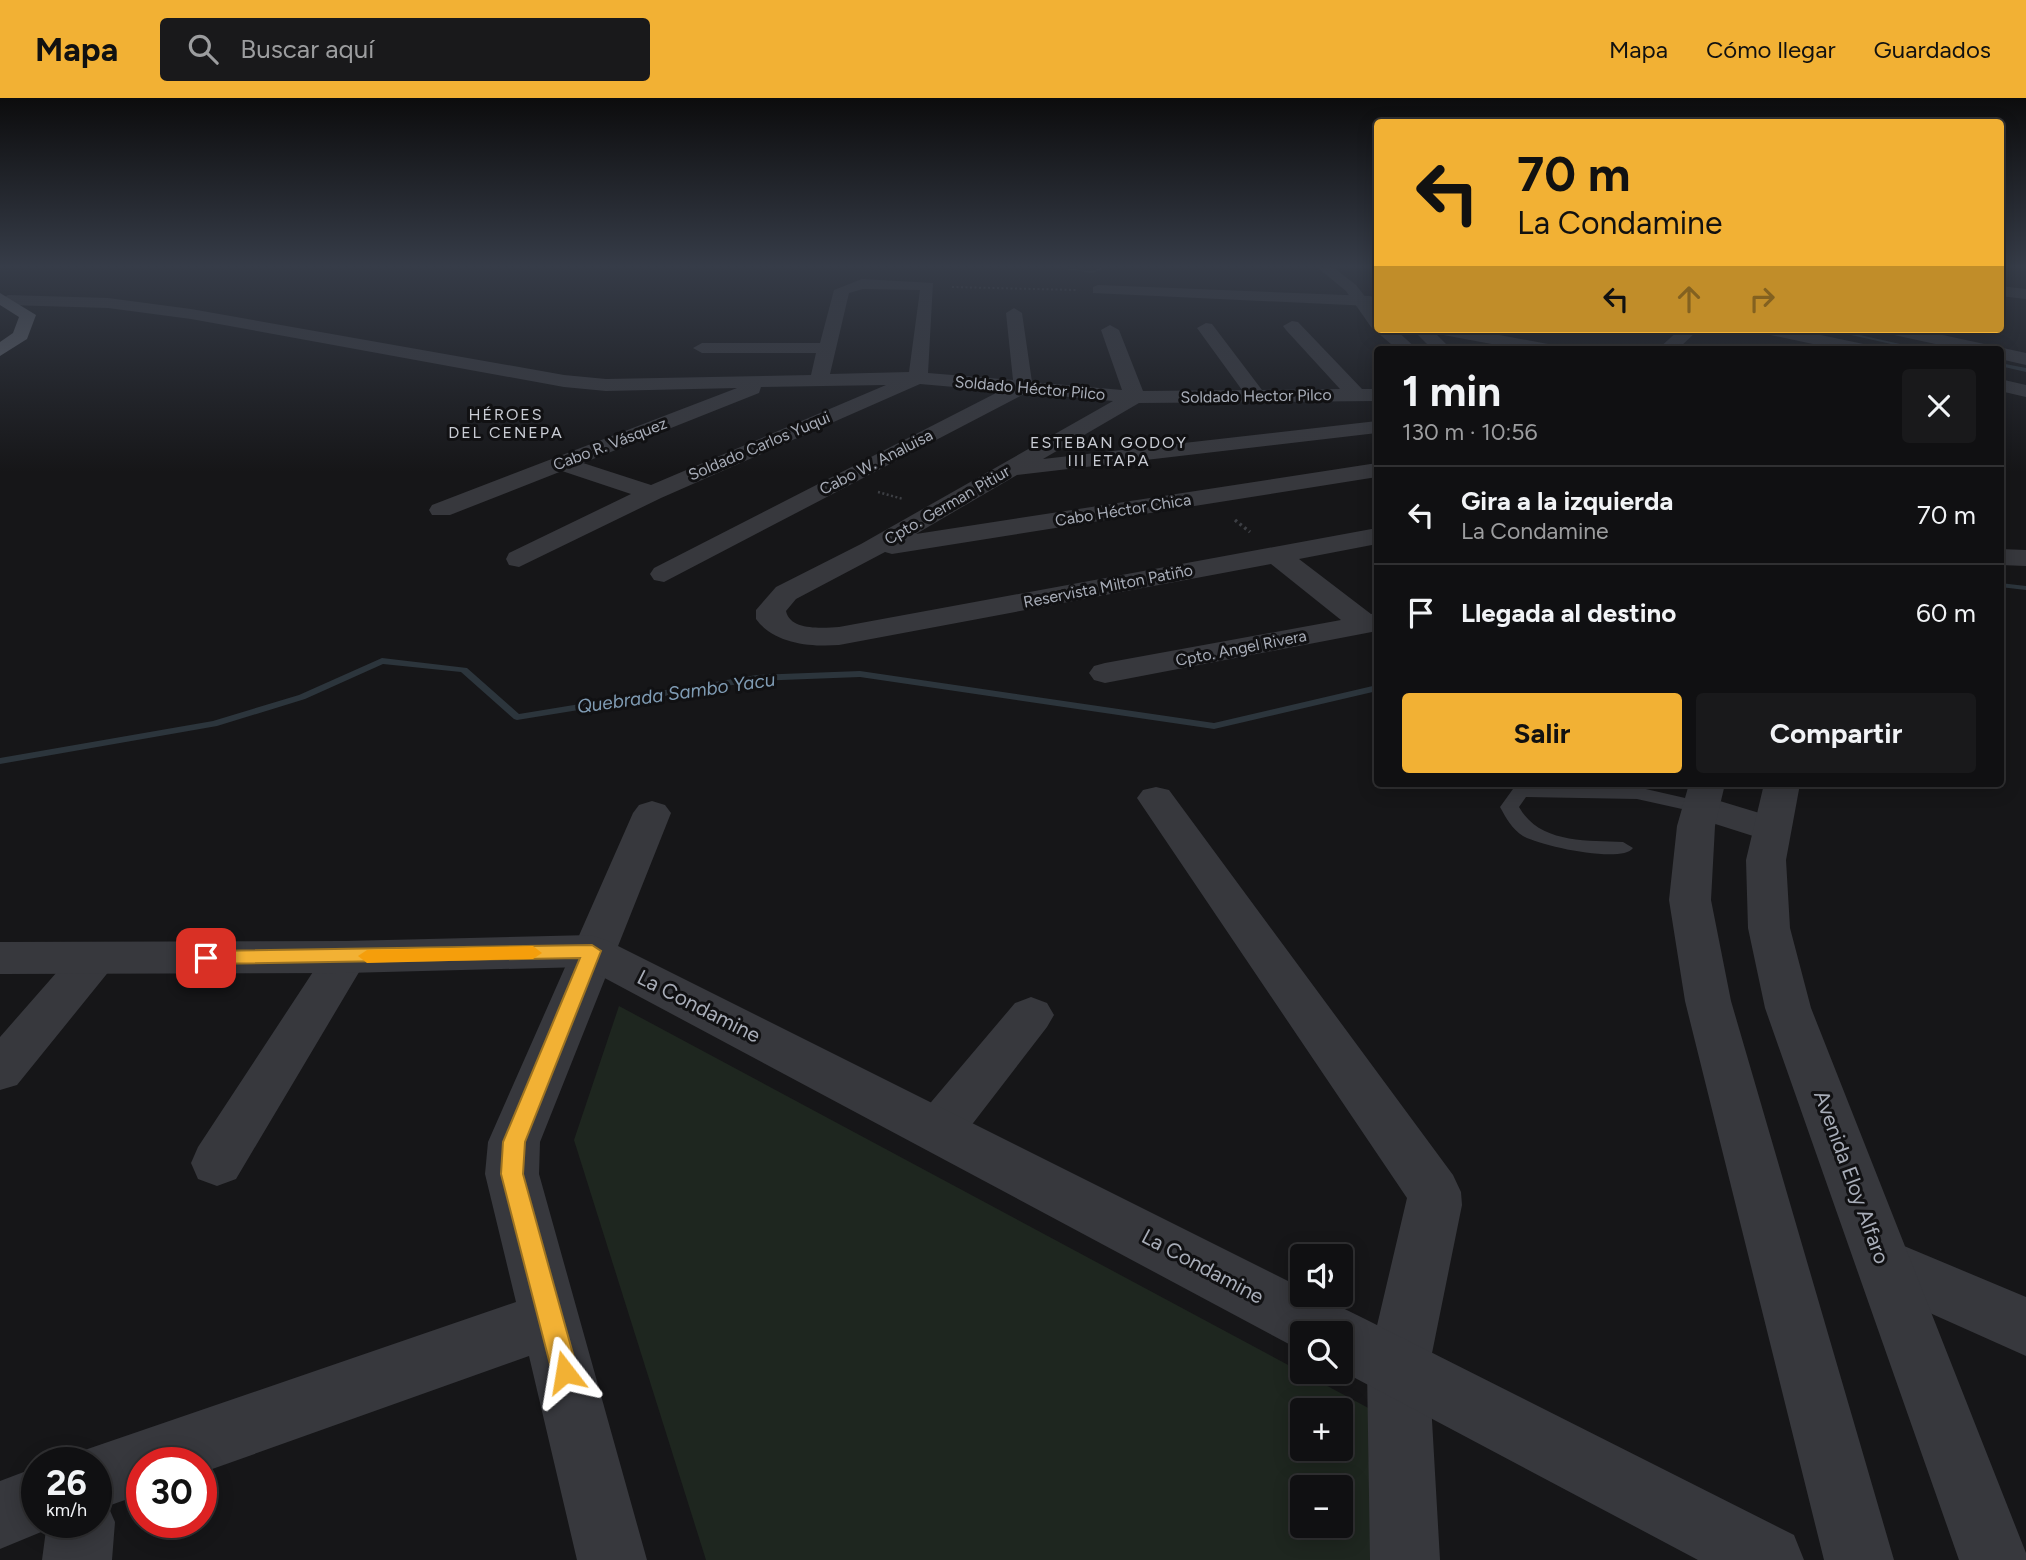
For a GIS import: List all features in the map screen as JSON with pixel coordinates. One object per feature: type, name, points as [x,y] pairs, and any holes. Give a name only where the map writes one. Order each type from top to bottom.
[{"type":"highway","points":[[0,351],[19,336]]},
{"type":"street","name":"Soldado Héctor Pilco","points":[[317,336],[587,384],[643,386],[779,379],[918,378],[1135,397]]},
{"type":"street","points":[[819,379],[831,336]]},
{"type":"street","points":[[918,378],[923,336]]},
{"type":"street","points":[[1017,336],[1023,387]]},
{"type":"street","points":[[1112,336],[1135,397]]},
{"type":"street","points":[[1212,336],[1257,397]]},
{"type":"street","points":[[1301,336],[1356,395]]},
{"type":"street","points":[[1476,336],[1527,346]]},
{"type":"street","points":[[1553,346],[1566,336]]},
{"type":"street","points":[[1795,336],[1829,345]]},
{"type":"street","points":[[1947,336],[1977,346]]},
{"type":"street","points":[[702,348],[828,348]]},
{"type":"street","points":[[2004,354],[2026,359]]},
{"type":"street","name":"Soldado Carlos Yuqui","points":[[519,559],[652,493],[918,378]]},
{"type":"street","name":"Cabo R. Vásquez","points":[[441,510],[779,379]]},
{"type":"street","points":[[2004,386],[2026,391]]},
{"type":"street","name":"Cabo W. Analuisa","points":[[664,574],[1023,387]]},
{"type":"street","name":"Soldado Hector Pilco","points":[[1135,397],[1374,395]]},
{"type":"street","name":"Cpto. German Pitiur","points":[[839,636],[818,637],[784,630],[771,620],[771,610],[786,593],[870,550],[1135,397]]},
{"type":"street","points":[[1101,417],[1153,453]]},
{"type":"street","points":[[1004,471],[1374,427]]},
{"type":"street","points":[[561,463],[652,493]]},
{"type":"street","name":"Cabo Héctor Chica","points":[[870,550],[1374,470]]},
{"type":"street","name":"Reservista Milton Patiño","points":[[839,636],[1374,537]]},
{"type":"street","points":[[1277,555],[1371,623]]},
{"type":"street","points":[[2004,557],[2026,558]]},
{"type":"street","name":"Cpto. Angel Rivera","points":[[1105,673],[1371,623]]},
{"type":"street","points":[[1777,807],[1703,795],[1690,900],[1708,1001],[1859,1560]]},
{"type":"street","points":[[1156,798],[1434,1192],[1435,1205],[1398,1368],[1405,1560]]},
{"type":"street","name":"Avenida Eloy Alfaro","points":[[1777,807],[1766,860],[1769,928],[1788,1008],[1994,1560]]},
{"type":"street","points":[[612,1560],[552,1319],[512,1174],[512,1157],[514,1142],[652,813]]},
{"type":"street","name":"La Condamine","points":[[0,958],[346,957],[592,951],[1306,1321]]},
{"type":"street","points":[[217,1163],[346,957]]},
{"type":"street","points":[[0,1071],[94,959]]},
{"type":"street","points":[[939,1129],[1031,1015]]},
{"type":"street","points":[[1885,1265],[2026,1327]]},
{"type":"street","points":[[112,1471],[552,1319]]},
{"type":"street","points":[[1353,1345],[1769,1560]]},
{"type":"street","points":[[0,1515],[21,1506]]},
{"type":"street","points":[[77,1560],[79,1538]]},
{"type":"lane","points":[[1623,848],[1554,842],[1535,836],[1513,819],[1509,807],[1520,793],[1530,791],[1703,795]]},
{"type":"path","points":[[839,481],[941,509]]},
{"type":"shaded area","points":[[619,1006],[1290,1366],[1290,1384],[1324,1384],[1350,1398],[1290,1398],[1290,1461],[1353,1461],[1353,1400],[1374,1411],[1373,1560],[706,1560],[574,1140]]},
{"type":"waterway","points":[[1860,336],[1906,346]]},
{"type":"waterway","points":[[2004,365],[2026,370]]},
{"type":"waterway","name":"Quebrada Sambo Yacu","points":[[2004,585],[2026,588]]},
{"type":"waterway","name":"Quebrada Sambo Yacu","points":[[0,761],[214,724],[302,697],[382,661],[464,670],[517,717],[757,678],[860,674],[1214,726],[1374,689]]},
{"type":"slow traffic","points":[[367,956],[533,953]]},
{"type":"district","name":"HÉROES DEL CENEPA","points":[[506,423]]},
{"type":"district","name":"ESTEBAN GODOY III ETAPA","points":[[1109,451]]},
{"type":"route","points":[[206,958],[592,951],[514,1142],[512,1157],[512,1174],[565,1372]]}]
